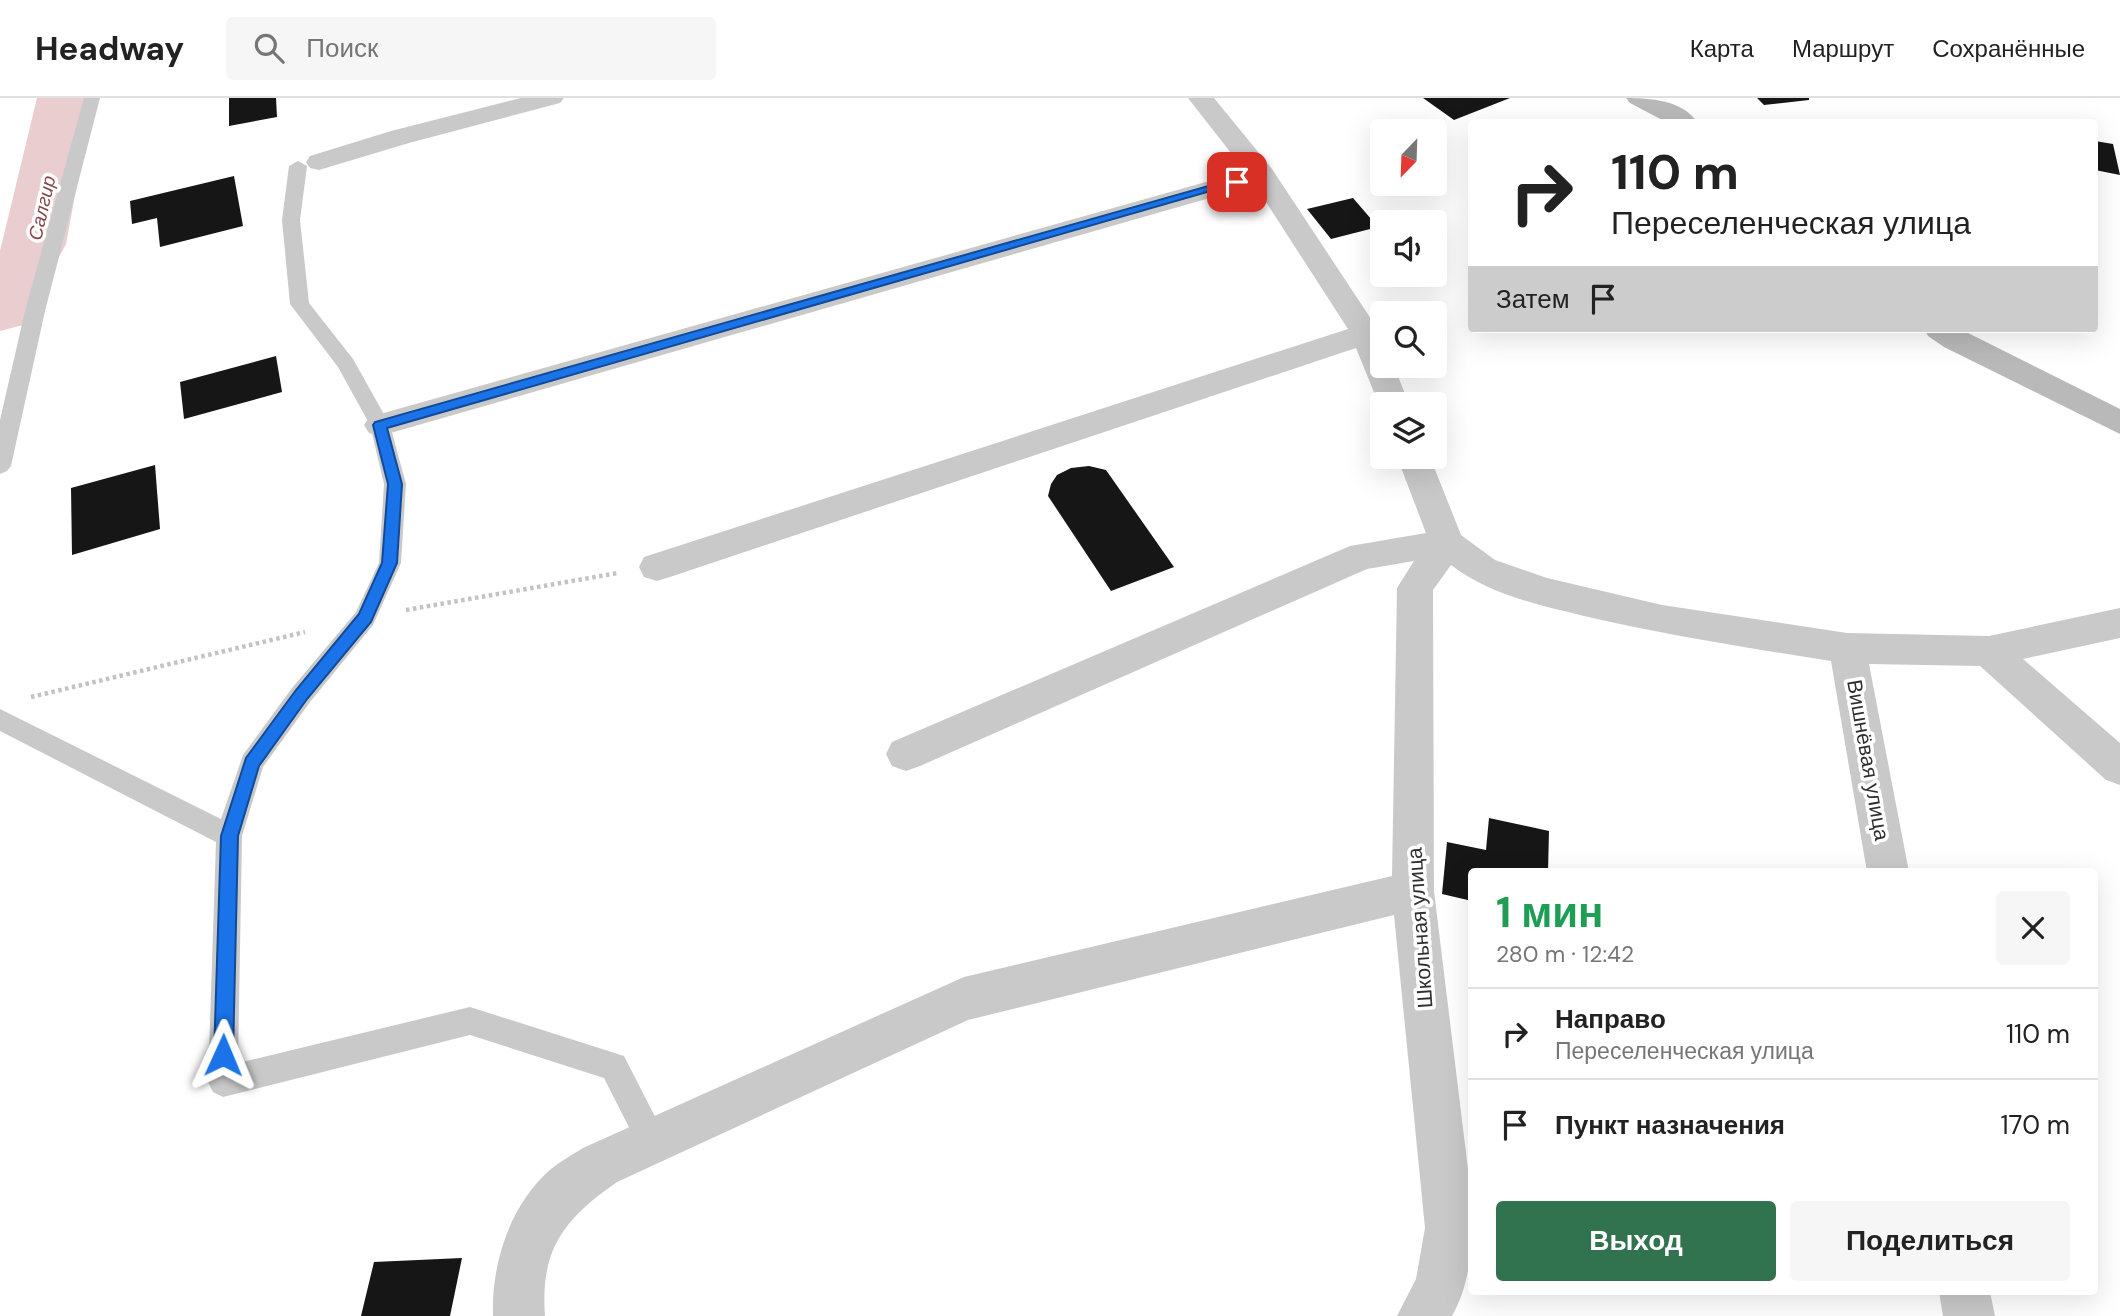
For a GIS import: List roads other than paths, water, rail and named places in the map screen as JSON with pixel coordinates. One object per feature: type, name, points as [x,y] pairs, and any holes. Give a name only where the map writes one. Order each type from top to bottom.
[{"type":"main road","points":[[1639,98],[1679,119]]},
{"type":"main road","points":[[1945,333],[2120,423]]},
{"type":"street","points":[[299,165],[551,98]]},
{"type":"street","points":[[1201,98],[1262,175],[1366,334],[1389,392]]},
{"type":"street","points":[[380,425],[1262,175]]},
{"type":"street","points":[[657,567],[1366,334]]},
{"type":"street","points":[[1419,469],[1447,543],[1482,570],[1544,592],[1661,620],[1847,648],[1989,651],[2120,622]]},
{"type":"street","points":[[906,754],[1362,556],[1447,543]]},
{"type":"street","name":"Школьная улица","points":[[1423,1316],[1440,1287],[1450,1228],[1413,891],[1415,588],[1447,543]]},
{"type":"street","name":"Вишнёвая улица","points":[[1847,648],[1887,868]]},
{"type":"street","points":[[1989,651],[2120,768]]},
{"type":"street","points":[[519,1316],[516,1294],[524,1254],[542,1217],[569,1187],[600,1166],[964,999],[1413,891]]},
{"type":"street","points":[[1966,1295],[1969,1316]]},
{"type":"lane","points":[[0,466],[35,311],[92,98]]},
{"type":"lane","points":[[299,165],[291,220],[300,303],[346,364],[380,425],[395,484],[390,563],[365,618],[301,695],[252,763],[229,836],[223,1082],[470,1021],[614,1066],[653,1142]]},
{"type":"lane","points":[[0,719],[229,836]]},
{"type":"waterway","name":"Салгир","points":[[0,310],[35,244],[65,98]]}]
